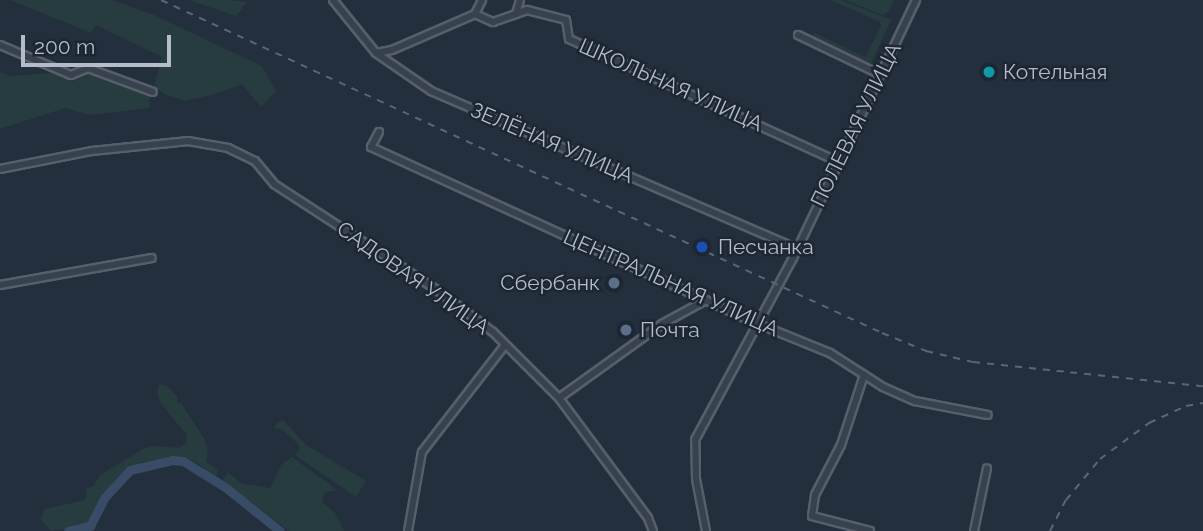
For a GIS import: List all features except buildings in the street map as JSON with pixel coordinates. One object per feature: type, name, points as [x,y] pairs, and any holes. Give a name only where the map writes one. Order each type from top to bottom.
[{"type":"street","name":"ЗЕЛЁНАЯ УЛИЦА","points":[[333,0],[376,53],[431,91],[797,249]]},
{"type":"street","points":[[376,53],[392,50],[475,14],[482,0]]},
{"type":"street","points":[[475,14],[493,22],[516,14],[520,0]]},
{"type":"street","name":"ПОЛЕВАЯ УЛИЦА","points":[[705,531],[696,478],[695,440],[797,249],[916,0]]},
{"type":"street","name":"ШКОЛЬНАЯ УЛИЦА","points":[[516,14],[527,10],[566,20],[569,39],[839,162]]},
{"type":"street","points":[[798,35],[875,72]]},
{"type":"street","points":[[0,45],[71,75],[88,68],[153,92]]},
{"type":"street","points":[[387,60],[392,50]]},
{"type":"street","name":"ЦЕНТРАЛЬНАЯ УЛИЦА","points":[[379,132],[371,146],[756,323],[830,353],[864,375],[915,401],[988,415]]},
{"type":"street","name":"САДОВАЯ УЛИЦА","points":[[0,169],[92,151],[188,141],[228,148],[255,161],[274,184],[437,290],[505,345],[559,398],[648,518],[653,531]]},
{"type":"street","points":[[0,285],[152,258]]},
{"type":"street","points":[[559,398],[662,324],[706,300]]},
{"type":"street","points":[[408,531],[422,452],[505,345]]},
{"type":"street","points":[[864,375],[841,445],[815,495],[812,516],[870,531]]},
{"type":"street","points":[[974,531],[987,468]]},
{"type":"green space","points":[[10,0],[112,0],[154,15],[262,66],[276,91],[261,107],[242,84],[216,94],[185,101],[164,94],[154,86],[162,57],[96,25],[91,33]]},
{"type":"green space","points":[[189,0],[230,0],[247,2],[236,16]]},
{"type":"green space","points":[[830,0],[841,0],[891,20],[870,66],[812,39],[811,35],[815,33],[865,57],[881,26],[879,21]]},
{"type":"green space","points":[[845,0],[894,0],[889,11],[883,15]]},
{"type":"green space","points":[[0,72],[10,76],[51,73],[73,81],[91,74],[149,95],[150,108],[90,115],[65,108],[0,129]]},
{"type":"green space","points":[[159,384],[166,385],[178,397],[177,402],[181,403],[205,440],[208,453],[206,462],[218,470],[216,477],[194,461],[182,457],[141,462],[103,493],[88,525],[51,531],[40,519],[45,509],[85,500],[87,488],[94,486],[100,475],[145,448],[179,448],[186,443],[187,435],[161,404],[157,393]]},
{"type":"green space","points":[[283,420],[306,445],[366,481],[356,497],[295,455],[300,448],[296,442],[283,430],[274,428],[277,422]]},
{"type":"green space","points":[[292,457],[337,490],[324,493],[322,502],[335,513],[344,531],[289,531],[223,481],[228,472],[240,483],[270,488],[281,465]]},
{"type":"waterway","points":[[68,531],[90,526],[104,498],[130,470],[172,460],[183,461],[225,487],[280,531]]},
{"type":"railway","points":[[161,0],[926,351],[973,362],[1203,386]]},
{"type":"railway","points":[[1050,531],[1066,500],[1100,459],[1149,423],[1186,406],[1203,403]]},
{"type":"place","name":"Котельная","points":[[989,72]]},
{"type":"place","name":"Песчанка","points":[[702,247]]},
{"type":"place","name":"Сбербанк","points":[[614,283]]},
{"type":"place","name":"Почта","points":[[626,330]]}]
